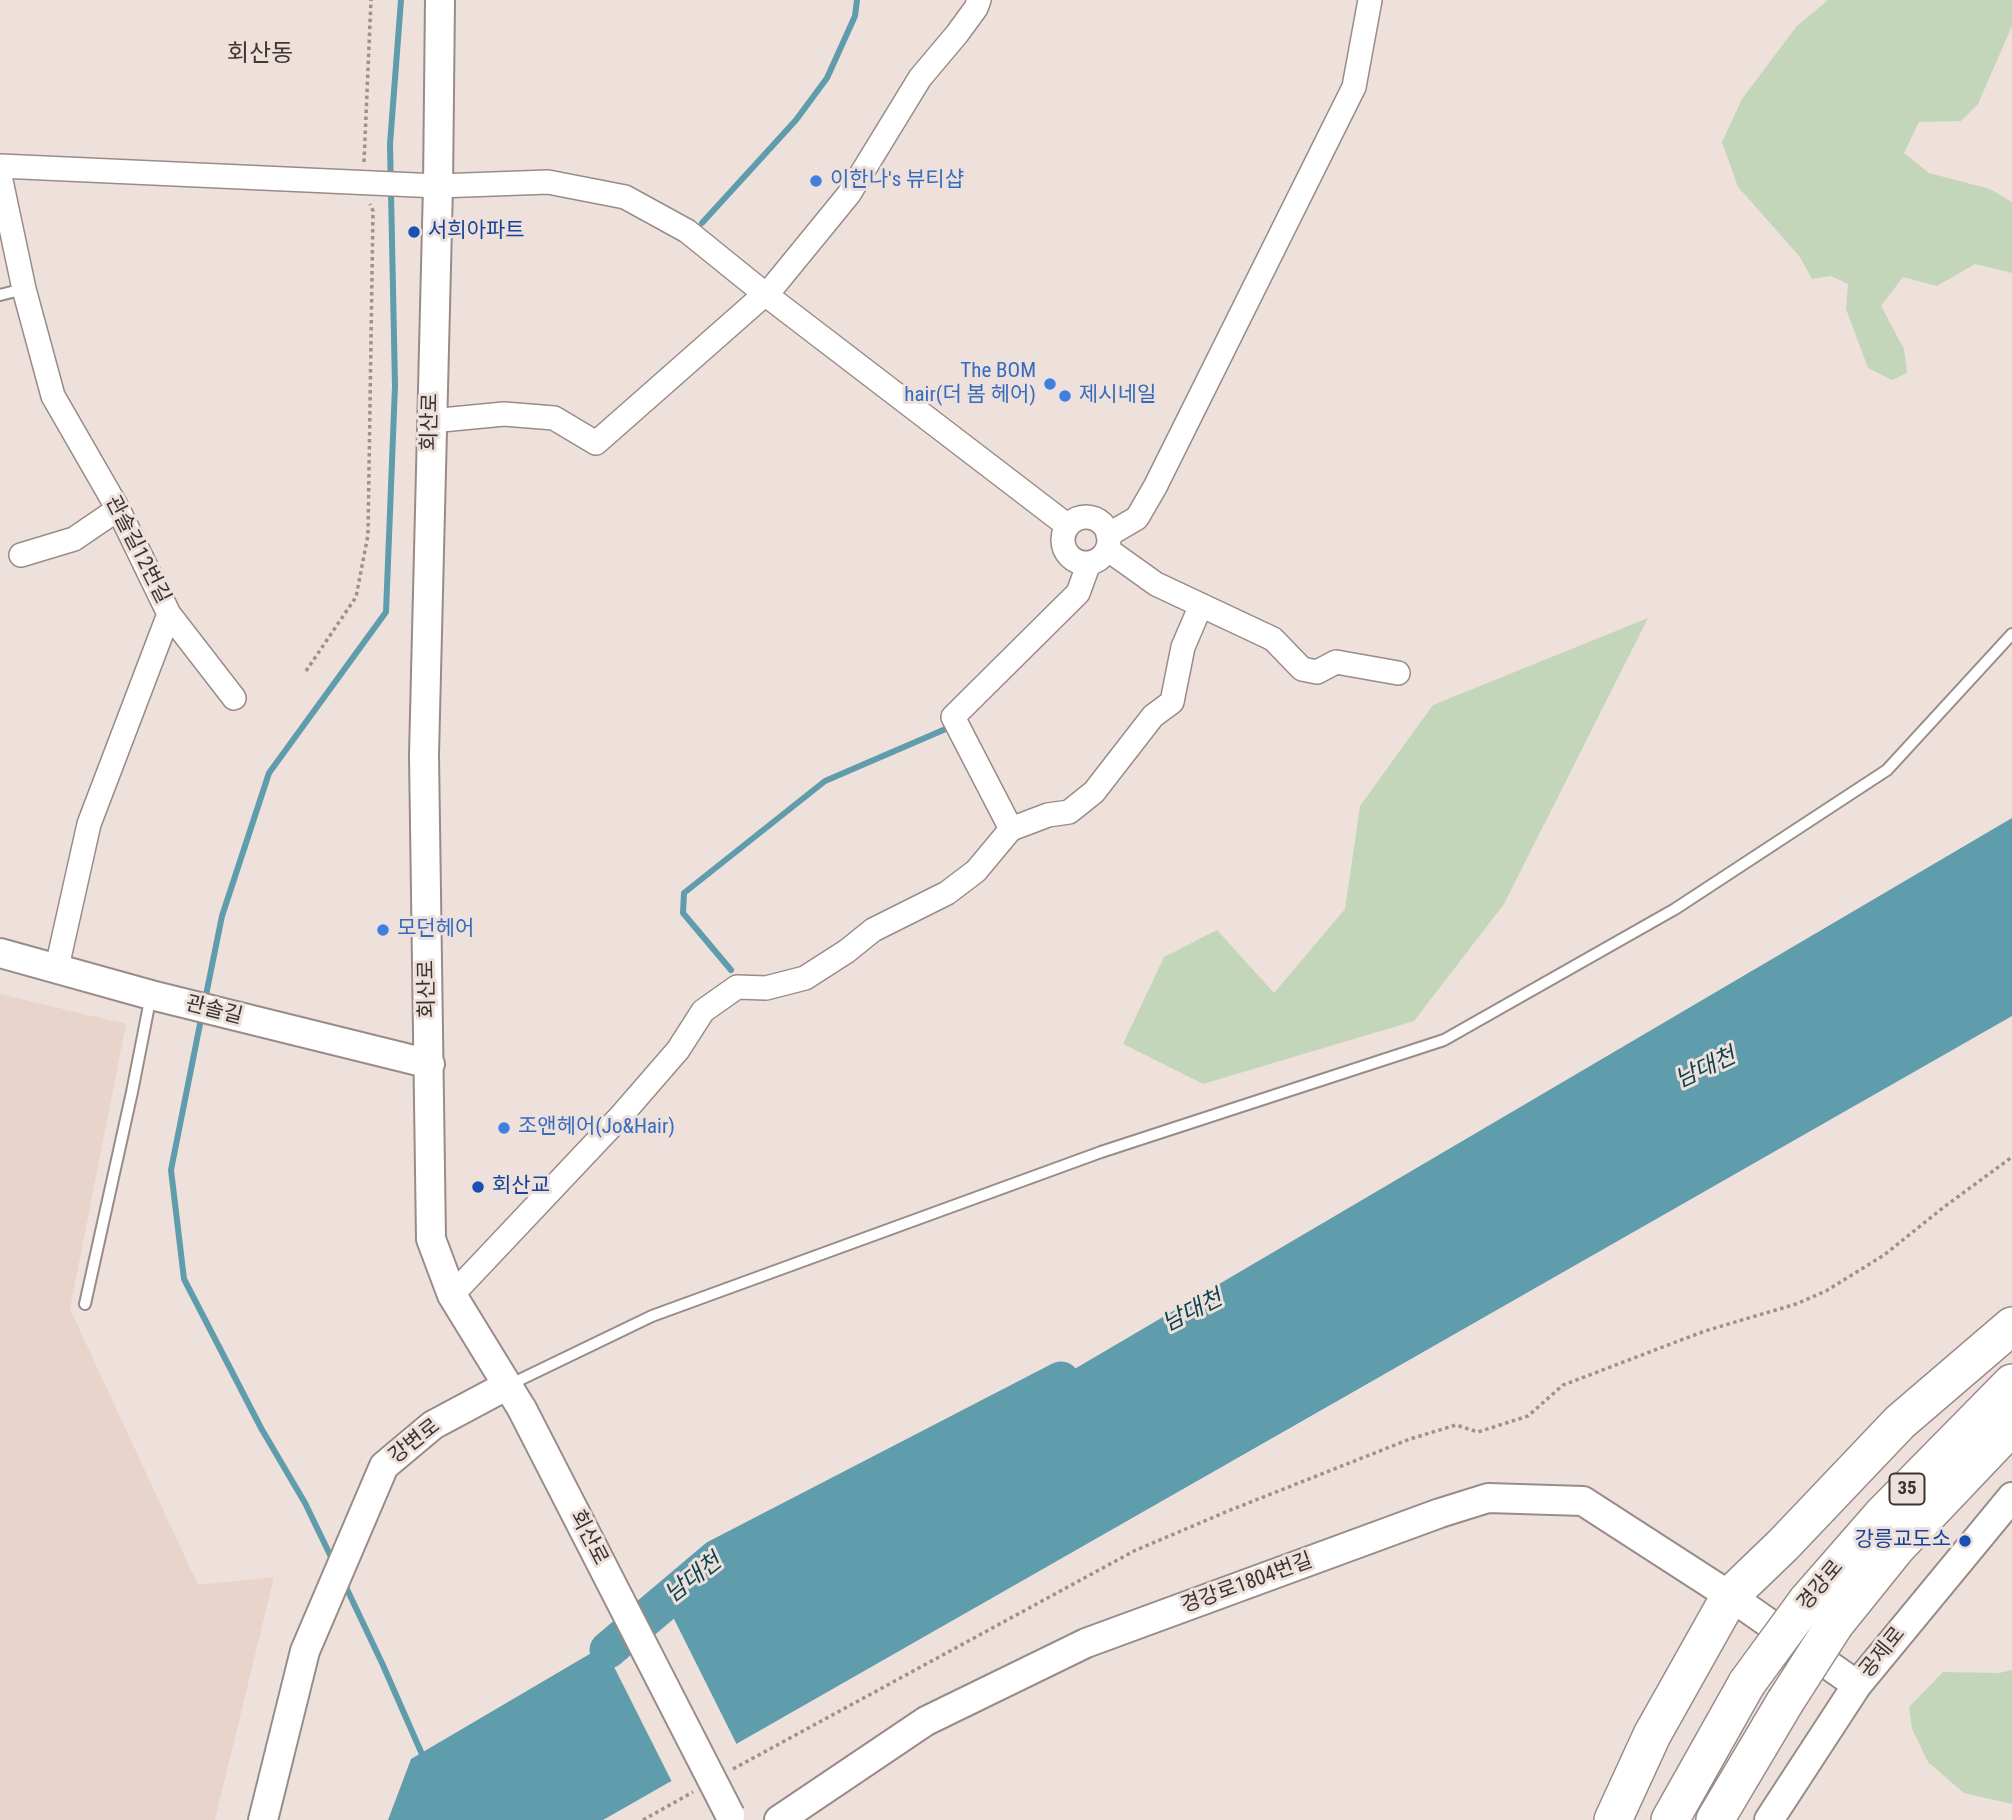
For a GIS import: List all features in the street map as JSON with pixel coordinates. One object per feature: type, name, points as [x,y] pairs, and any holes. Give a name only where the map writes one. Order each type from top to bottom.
[{"type":"highway","points":[[1612,1820],[1652,1735],[1730,1596],[1783,1545],[1900,1422],[2012,1326]]},
{"type":"highway","name":"경강로","points":[[1670,1820],[1747,1683],[1807,1601],[1883,1514],[2012,1382]]},
{"type":"highway","name":"경강로","points":[[1715,1820],[1835,1624],[1898,1546],[2012,1426]]},
{"type":"street","name":"회산로","points":[[440,0],[424,755],[431,1239],[452,1295],[514,1398],[731,1817]]},
{"type":"street","points":[[431,421],[504,414],[554,418],[596,443],[765,294],[849,194],[920,78],[957,34],[979,0]]},
{"type":"street","points":[[1011,829],[953,717],[1078,593],[1102,549],[1137,518],[1155,487],[1354,87],[1370,0]]},
{"type":"street","points":[[0,166],[438,186],[548,182],[625,197],[687,231],[1068,526]]},
{"type":"street","name":"관솔길12번길","points":[[0,176],[5,228],[53,396],[118,509],[169,614],[89,824],[57,967]]},
{"type":"street","points":[[21,555],[74,539],[118,509]]},
{"type":"street","points":[[1087,517],[1101,523],[1102,549],[1074,560],[1068,555],[1063,540],[1068,526],[1087,517]]},
{"type":"street","points":[[1102,549],[1156,584],[1273,639],[1302,669],[1317,672],[1336,662],[1398,673]]},
{"type":"street","points":[[452,1295],[620,1118],[678,1050],[703,1011],[737,987],[766,988],[805,978],[848,951],[873,930],[947,893],[976,872],[1011,829],[1048,815],[1069,812],[1094,792],[1153,716],[1172,702],[1182,647],[1200,605]]},
{"type":"street","points":[[169,614],[234,698]]},
{"type":"street","name":"관솔길","points":[[0,953],[150,995],[430,1065]]},
{"type":"street","name":"강변로","points":[[262,1820],[305,1651],[384,1466],[433,1425],[514,1398]]},
{"type":"street","name":"공제로","points":[[1769,1820],[1857,1685],[2012,1497]]},
{"type":"street","name":"경강로1804번길","points":[[779,1820],[926,1721],[1086,1643],[1440,1513],[1488,1498],[1583,1501],[1730,1596],[1857,1685]]},
{"type":"lane","points":[[0,295],[24,289]]},
{"type":"lane","points":[[514,1398],[652,1316],[1101,1152],[1444,1040],[1675,909],[1887,770],[2012,634]]},
{"type":"lane","points":[[85,1304],[132,1092],[150,995]]},
{"type":"path","points":[[306,671],[356,597],[368,535],[373,211],[370,183],[371,0]]},
{"type":"path","points":[[727,1773],[1134,1551],[1409,1439],[1456,1425],[1478,1432],[1528,1416],[1563,1385],[1705,1331],[1797,1304],[1826,1291],[1884,1255],[2012,1157]]},
{"type":"path","points":[[643,1820],[694,1792]]},
{"type":"shaded area","points":[[0,994],[126,1024],[70,1309],[198,1585],[274,1577],[215,1820],[0,1820]]},
{"type":"green space","points":[[1828,0],[2012,0],[2012,26],[1978,104],[1961,121],[1919,122],[1904,153],[1929,173],[1990,189],[2012,202],[2012,273],[1975,264],[1937,286],[1903,277],[1881,306],[1904,349],[1907,373],[1892,380],[1868,368],[1846,309],[1848,284],[1831,276],[1812,279],[1800,257],[1738,187],[1722,142],[1742,99],[1796,27]]},
{"type":"green space","points":[[1648,618],[1504,904],[1414,1021],[1203,1084],[1123,1044],[1164,957],[1217,930],[1274,993],[1345,909],[1360,806],[1433,705]]},
{"type":"green space","points":[[2012,1670],[2012,1804],[1964,1793],[1928,1762],[1912,1729],[1909,1707],[1943,1672],[1999,1673]]},
{"type":"water","points":[[2012,818],[2012,1016],[603,1820],[388,1820],[411,1759]]},
{"type":"pier","points":[[667,1605],[738,1747],[673,1784],[602,1643]]},
{"type":"waterway","points":[[205,1000],[222,916],[269,773],[386,612],[395,386],[390,144],[401,0]]},
{"type":"waterway","points":[[702,223],[796,120],[827,78],[855,16],[857,0]]},
{"type":"waterway","points":[[731,970],[683,913],[684,893],[825,781],[948,728]]},
{"type":"waterway","points":[[202,1014],[171,1170],[184,1279],[261,1428],[305,1503],[333,1561]]},
{"type":"waterway","name":"남대천","points":[[608,1650],[717,1558],[1061,1380]]},
{"type":"waterway","points":[[344,1583],[425,1761]]},
{"type":"place","name":"이한나's 뷰티샵","points":[[816,181]]},
{"type":"place","name":"서희아파트","points":[[414,232]]},
{"type":"place","name":"The BOM hair(더 봄 헤어)","points":[[1050,384]]},
{"type":"place","name":"제시네일","points":[[1065,396]]},
{"type":"place","name":"모던헤어","points":[[383,930]]},
{"type":"place","name":"조앤헤어(Jo&Hair)","points":[[504,1128]]},
{"type":"place","name":"회산교","points":[[478,1187]]},
{"type":"place","name":"강릉교도소","points":[[1965,1541]]},
{"type":"district","name":"회산동","points":[[260,55]]}]
